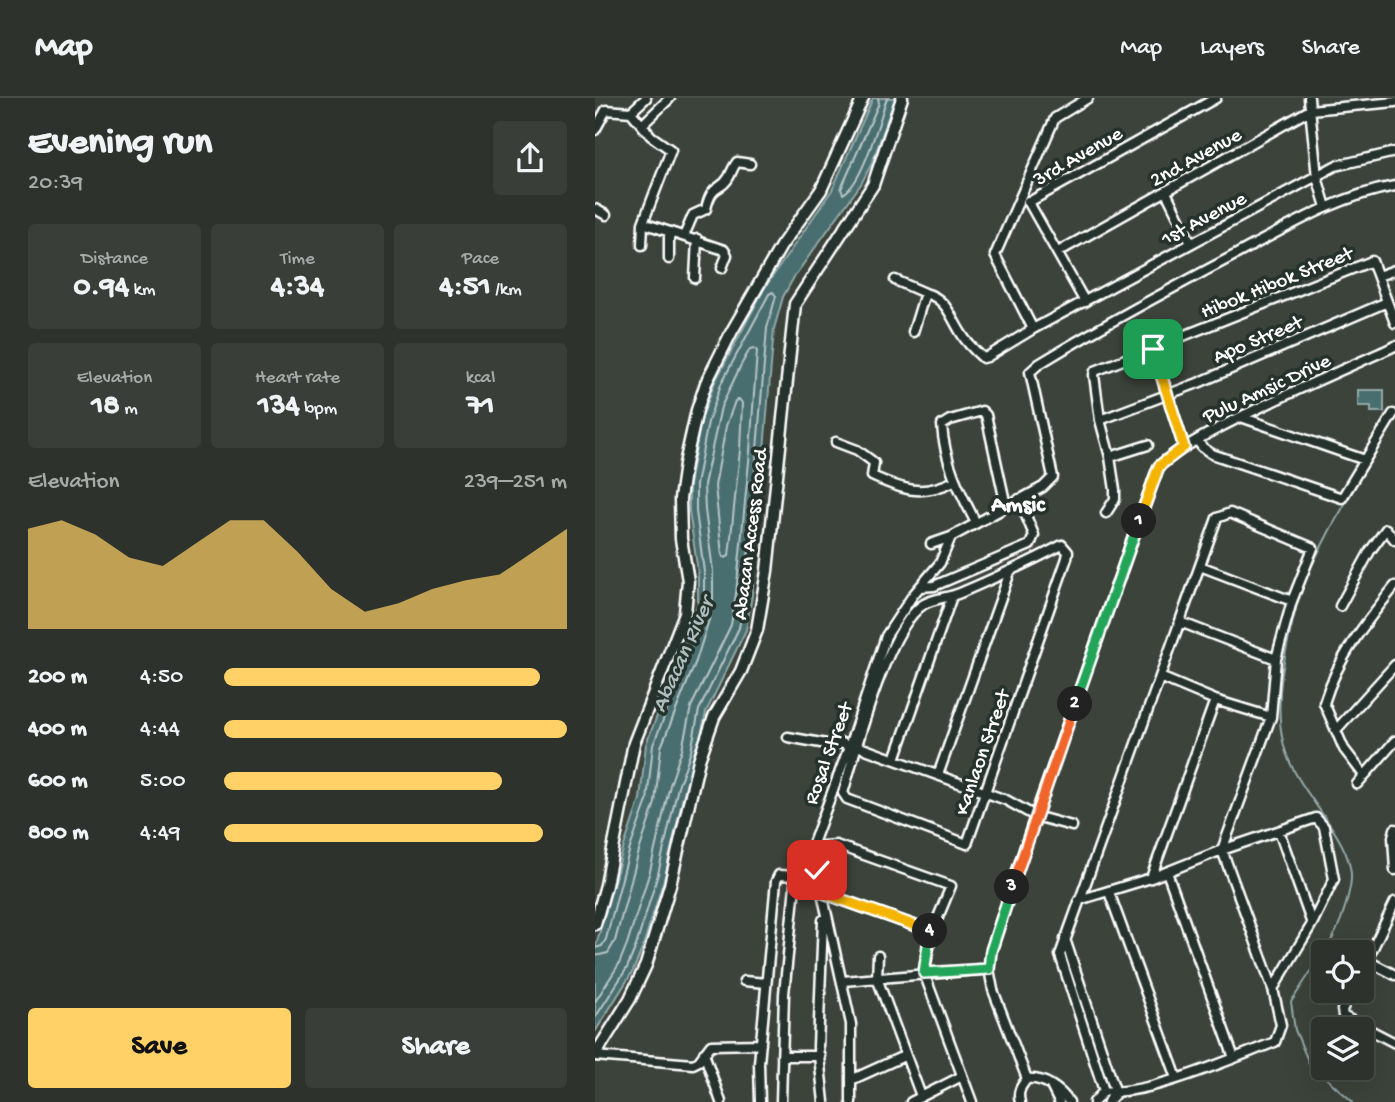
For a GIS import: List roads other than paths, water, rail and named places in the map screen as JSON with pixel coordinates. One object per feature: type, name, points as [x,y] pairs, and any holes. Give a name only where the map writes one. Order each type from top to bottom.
[{"type":"street","points":[[595,130],[606,110],[631,111],[646,98]]},
{"type":"street","points":[[642,125],[670,98]]},
{"type":"street","points":[[595,924],[606,885],[634,743],[685,612],[688,582],[681,539],[680,499],[697,410],[706,383],[738,321],[781,246],[821,190],[863,98]]},
{"type":"street","name":"Abacan Access Road","points":[[595,1055],[630,999],[643,971],[670,885],[699,760],[714,717],[741,671],[757,630],[767,571],[795,304],[812,274],[873,185],[902,98]]},
{"type":"street","points":[[1033,329],[995,255],[1055,118],[1088,98]]},
{"type":"street","name":"3rd Avenue","points":[[1029,202],[1216,98]]},
{"type":"street","points":[[1309,98],[1317,177],[1326,207]]},
{"type":"street","name":"2nd Avenue","points":[[1058,252],[1310,110],[1395,102]]},
{"type":"street","points":[[631,111],[651,136],[671,150],[643,223],[642,245]]},
{"type":"street","name":"1st Avenue","points":[[925,293],[944,303],[960,333],[983,358],[1335,166],[1395,152]]},
{"type":"street","points":[[684,236],[693,215],[706,209],[711,192],[727,180],[737,162],[750,164]]},
{"type":"street","points":[[931,544],[951,537],[1043,487],[1053,477],[1030,372],[1039,363],[1104,325],[1326,207],[1371,190],[1395,186]]},
{"type":"street","points":[[1166,192],[1191,243]]},
{"type":"street","points":[[1023,193],[1085,302]]},
{"type":"street","points":[[595,209],[606,215]]},
{"type":"street","points":[[643,223],[697,239],[726,251],[722,268]]},
{"type":"street","points":[[669,232],[669,259]]},
{"type":"street","points":[[695,278],[697,239]]},
{"type":"street","name":"Hibok Hibok Street","points":[[1106,513],[1115,499],[1110,457],[1100,420],[1095,370],[1372,261],[1378,276]]},
{"type":"street","points":[[1395,270],[1378,276],[1395,323]]},
{"type":"street","points":[[895,280],[925,293],[913,332]]},
{"type":"street","name":"Apo Street","points":[[1100,420],[1387,302]]},
{"type":"street","name":"Pulu Amsic Drive","points":[[1027,1079],[993,990],[989,969],[991,951],[1035,816],[1157,470],[1161,463],[1184,447],[1241,417],[1395,346]]},
{"type":"street","points":[[1153,349],[1184,447]]},
{"type":"street","points":[[977,523],[954,481],[942,425],[982,411],[986,415],[1006,506]]},
{"type":"street","points":[[1197,440],[1212,454],[1341,498],[1393,414]]},
{"type":"street","points":[[1241,417],[1365,460]]},
{"type":"street","points":[[836,442],[857,450],[873,461],[872,476],[917,492],[936,489],[954,481]]},
{"type":"street","points":[[1110,457],[1148,445]]},
{"type":"street","points":[[920,587],[934,586],[1030,545],[1034,535],[1019,499]]},
{"type":"street","points":[[1230,513],[1313,548],[1292,601],[1276,659],[1271,718],[1222,850],[1273,989],[1281,1025],[1275,1042],[1234,1058],[1124,1093],[1104,1091],[1059,955],[1217,517],[1230,513]]},
{"type":"street","points":[[1340,606],[1370,551],[1386,529],[1395,540]]},
{"type":"street","name":"Rosal Street","points":[[781,1102],[784,994],[796,876],[808,857],[853,747],[886,636],[940,563],[951,537]]},
{"type":"street","name":"Kanlaon Street","points":[[853,747],[843,793],[848,800],[967,844],[1068,552],[1062,545],[1010,572]]},
{"type":"street","points":[[1200,566],[1292,601]]},
{"type":"street","points":[[853,747],[892,646],[906,622],[926,603],[952,596],[1010,572]]},
{"type":"street","points":[[938,775],[1010,572]]},
{"type":"street","points":[[1364,775],[1353,763],[1324,703],[1340,660],[1395,586]]},
{"type":"street","points":[[895,759],[952,596]]},
{"type":"street","points":[[1180,622],[1276,659]]},
{"type":"street","points":[[1336,730],[1395,665]]},
{"type":"street","points":[[1160,677],[1215,700],[1271,718]]},
{"type":"street","points":[[1151,878],[1215,700]]},
{"type":"street","points":[[788,737],[832,746],[842,743],[895,759],[1006,800],[1035,816],[1072,826]]},
{"type":"street","points":[[1357,784],[1395,741]]},
{"type":"street","points":[[1079,900],[1151,878],[1316,818],[1324,827],[1333,879],[1312,924],[1273,989]]},
{"type":"street","points":[[1395,829],[1395,870]]},
{"type":"street","points":[[1279,831],[1312,924]]},
{"type":"street","points":[[851,1102],[851,1024],[817,863],[823,846],[836,845],[951,886],[932,932],[924,973],[972,1102]]},
{"type":"street","points":[[808,857],[824,925],[818,1047],[824,1102]]},
{"type":"street","points":[[1167,872],[1234,1058]]},
{"type":"street","points":[[760,1102],[765,983],[776,881],[779,876],[796,876]]},
{"type":"street","points":[[1109,892],[1177,1078]]},
{"type":"street","points":[[823,893],[932,932]]},
{"type":"street","points":[[1374,948],[1395,902]]},
{"type":"street","points":[[1065,939],[1115,1093]]},
{"type":"street","points":[[878,956],[877,978],[921,1096]]},
{"type":"street","points":[[1374,964],[1395,975]]},
{"type":"street","points":[[842,981],[989,969]]},
{"type":"street","points":[[744,981],[765,983]]},
{"type":"street","points":[[1347,1003],[1342,1014],[1395,1043]]},
{"type":"street","points":[[595,1055],[684,1065],[699,1061],[711,1045],[718,1043],[761,1044]]},
{"type":"street","points":[[704,1053],[721,1102]]},
{"type":"street","points":[[782,1056],[820,1056]]},
{"type":"street","points":[[851,1080],[904,1056]]},
{"type":"street","points":[[911,1102],[962,1076]]},
{"type":"street","points":[[1020,1102],[1018,1096],[1021,1086],[1027,1079],[1041,1080],[1062,1092],[1069,1102]]},
{"type":"street","points":[[1051,1086],[1059,1102]]},
{"type":"street","points":[[1094,1102],[1104,1091]]},
{"type":"street","points":[[1108,1102],[1115,1093]]},
{"type":"water","points":[[873,98],[895,98],[872,163],[861,184],[794,277],[783,297],[774,329],[752,596],[746,630],[706,712],[665,876],[642,949],[633,971],[595,1032],[595,949],[640,799],[646,744],[698,603],[698,572],[689,511],[689,485],[701,420],[715,382],[764,289],[832,190]]},
{"type":"water","points":[[1358,390],[1384,390],[1384,412],[1371,412],[1371,406],[1358,406]]},
{"type":"waterway","points":[[1306,577],[1331,528],[1395,419]]},
{"type":"waterway","points":[[1301,588],[1283,666],[1279,707],[1284,746],[1290,762],[1338,838],[1351,872],[1342,917],[1331,940]]},
{"type":"waterway","points":[[1311,971],[1291,1002],[1295,1030],[1309,1063],[1353,1102]]},
{"type":"district","name":"Amsic","points":[[1018,503]]},
{"type":"water label","name":"Abacan River","points":[[681,654]]}]
